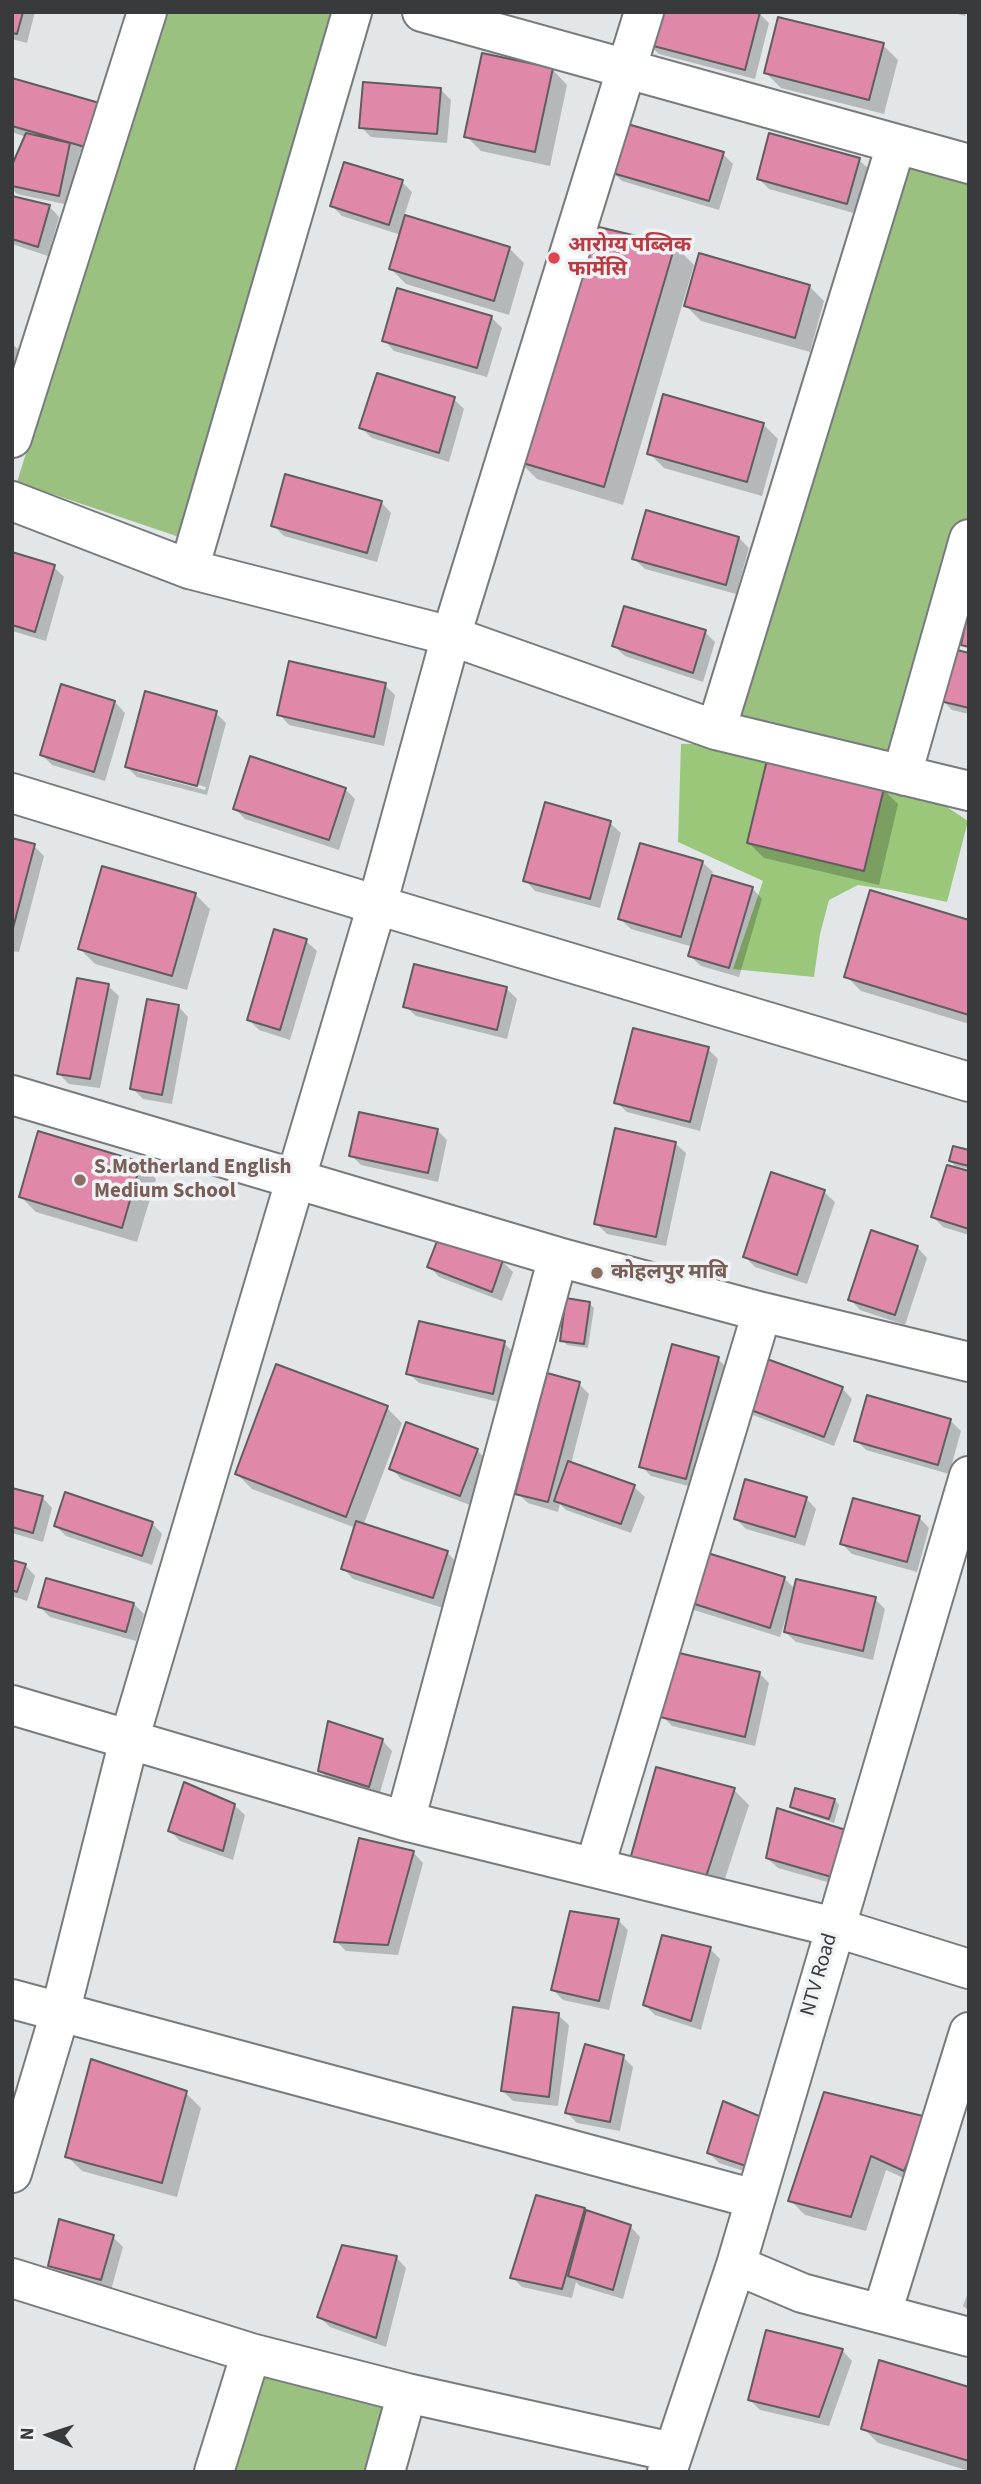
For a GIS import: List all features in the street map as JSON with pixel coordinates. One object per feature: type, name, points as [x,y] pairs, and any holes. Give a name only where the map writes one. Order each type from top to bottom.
[{"type":"street","points":[[12,438],[147,12]]},
{"type":"street","points":[[189,569],[352,12]]},
{"type":"street","points":[[422,12],[895,145],[969,163]]},
{"type":"street","points":[[12,2174],[60,2013],[129,1740],[377,905],[451,636],[644,12]]},
{"type":"street","points":[[716,730],[895,145]]},
{"type":"street","points":[[12,501],[189,569],[451,636],[716,730],[969,791]]},
{"type":"street","points":[[905,776],[905,764],[969,539]]},
{"type":"street","points":[[12,793],[969,1082]]},
{"type":"street","points":[[12,1095],[558,1257],[762,1312],[969,1362]]},
{"type":"street","points":[[405,1821],[558,1257]]},
{"type":"street","points":[[595,1866],[762,1312]]},
{"type":"street","name":"NTV Road","points":[[670,2462],[736,2265],[969,1476]]},
{"type":"street","points":[[12,1704],[405,1821],[834,1927],[969,1969]]},
{"type":"street","points":[[12,1999],[755,2199]]},
{"type":"street","points":[[882,2313],[969,2032]]},
{"type":"street","points":[[736,2265],[802,2293],[969,2337]]},
{"type":"street","points":[[12,2278],[251,2353],[670,2462]]},
{"type":"street","points":[[214,2472],[251,2353]]},
{"type":"street","points":[[386,2472],[407,2393]]},
{"type":"green space","points":[[164,12],[332,13],[182,538],[17,482]]},
{"type":"green space","points":[[902,154],[969,170],[969,524],[905,764],[725,720]]},
{"type":"green space","points":[[747,743],[923,791],[968,821],[947,902],[858,885],[829,900],[820,934],[814,977],[733,969],[763,881],[678,842],[681,744]]},
{"type":"green space","points":[[259,2376],[385,2406],[367,2472],[229,2472]]},
{"type":"building","points":[[12,12],[23,12],[17,34],[12,33]]},
{"type":"building","points":[[654,12],[760,12],[745,70],[646,44]]},
{"type":"building","points":[[778,17],[884,43],[869,100],[764,73]]},
{"type":"building","points":[[482,53],[553,68],[535,152],[464,137]]},
{"type":"building","points":[[12,78],[103,104],[92,149],[12,126]]},
{"type":"building","points":[[363,82],[441,88],[437,134],[359,128]]},
{"type":"building","points":[[624,123],[724,152],[709,201],[609,172]]},
{"type":"building","points":[[26,133],[70,143],[59,196],[12,186],[12,165]]},
{"type":"building","points":[[769,133],[860,158],[847,204],[757,179]]},
{"type":"building","points":[[344,162],[403,180],[389,225],[330,206]]},
{"type":"building","points":[[12,196],[50,205],[38,247],[12,239]]},
{"type":"building","points":[[405,215],[510,247],[494,301],[389,269]]},
{"type":"building","points":[[586,224],[675,245],[604,487],[516,461]]},
{"type":"building","points":[[699,253],[810,285],[795,338],[684,306]]},
{"type":"building","points":[[397,288],[492,316],[477,368],[382,341]]},
{"type":"building","points":[[377,373],[455,397],[439,453],[359,428]]},
{"type":"building","points":[[663,394],[764,423],[747,482],[647,454]]},
{"type":"building","points":[[285,474],[382,501],[367,553],[271,526]]},
{"type":"building","points":[[646,510],[739,537],[726,585],[632,559]]},
{"type":"building","points":[[12,552],[55,565],[35,632],[12,625]]},
{"type":"building","points":[[624,606],[706,630],[693,673],[612,646]]},
{"type":"building","points":[[969,606],[969,647],[961,645]]},
{"type":"building","points":[[953,649],[969,653],[969,708],[940,701]]},
{"type":"building","points":[[289,661],[386,683],[374,737],[277,715]]},
{"type":"building","points":[[61,684],[115,701],[94,772],[40,755]]},
{"type":"building","points":[[145,691],[217,711],[197,786],[125,767]]},
{"type":"building","points":[[250,756],[346,788],[329,840],[233,809]]},
{"type":"building","points":[[767,760],[884,788],[864,871],[747,843]]},
{"type":"building","points":[[545,802],[611,821],[590,899],[523,881]]},
{"type":"building","points":[[12,838],[35,844],[12,932]]},
{"type":"building","points":[[640,843],[703,861],[681,937],[618,919]]},
{"type":"building","points":[[102,866],[196,893],[172,976],[78,949]]},
{"type":"building","points":[[712,875],[753,887],[729,968],[688,956]]},
{"type":"building","points":[[870,890],[969,920],[969,1015],[844,977]]},
{"type":"building","points":[[274,929],[307,939],[280,1030],[247,1020]]},
{"type":"building","points":[[414,964],[507,987],[497,1030],[403,1007]]},
{"type":"building","points":[[77,978],[109,984],[90,1079],[57,1074]]},
{"type":"building","points":[[147,999],[179,1005],[162,1095],[130,1089]]},
{"type":"building","points":[[633,1028],[709,1047],[690,1122],[614,1103]]},
{"type":"building","points":[[359,1112],[438,1129],[428,1173],[349,1156]]},
{"type":"building","points":[[615,1128],[676,1142],[656,1237],[594,1224]]},
{"type":"building","name":"S.Motherland English Medium School","points":[[38,1131],[141,1162],[122,1228],[19,1197]]},
{"type":"building","points":[[953,1146],[969,1150],[969,1166],[949,1161]]},
{"type":"building","points":[[947,1165],[969,1171],[969,1229],[931,1217]]},
{"type":"building","points":[[771,1172],[825,1190],[797,1275],[743,1257]]},
{"type":"building","points":[[871,1230],[918,1246],[895,1315],[848,1300]]},
{"type":"building","points":[[439,1236],[503,1260],[492,1292],[427,1267]]},
{"type":"building","points":[[566,1298],[590,1302],[584,1344],[560,1341]]},
{"type":"building","points":[[419,1321],[505,1341],[493,1394],[406,1374]]},
{"type":"building","points":[[672,1344],[719,1357],[686,1479],[639,1467]]},
{"type":"building","points":[[759,1356],[843,1387],[824,1437],[740,1406]]},
{"type":"building","points":[[276,1364],[388,1406],[346,1517],[235,1474]]},
{"type":"building","points":[[547,1373],[580,1382],[548,1502],[515,1494]]},
{"type":"building","points":[[867,1395],[951,1419],[938,1465],[854,1441]]},
{"type":"building","points":[[406,1422],[478,1449],[460,1496],[389,1469]]},
{"type":"building","points":[[568,1461],[635,1485],[621,1524],[554,1501]]},
{"type":"building","points":[[745,1479],[807,1497],[795,1537],[734,1519]]},
{"type":"building","points":[[12,1488],[43,1496],[33,1533],[12,1527]]},
{"type":"building","points":[[65,1492],[153,1522],[142,1556],[54,1526]]},
{"type":"building","points":[[853,1498],[920,1516],[907,1562],[840,1544]]},
{"type":"building","points":[[356,1521],[448,1551],[433,1598],[341,1569]]},
{"type":"building","points":[[698,1550],[785,1577],[770,1628],[682,1600]]},
{"type":"building","points":[[12,1560],[26,1564],[17,1592],[12,1590]]},
{"type":"building","points":[[46,1578],[134,1603],[126,1632],[38,1607]]},
{"type":"building","points":[[796,1579],[876,1597],[863,1651],[784,1632]]},
{"type":"building","points":[[675,1652],[760,1672],[745,1737],[660,1717]]},
{"type":"building","points":[[328,1721],[383,1739],[369,1787],[318,1771]]},
{"type":"building","points":[[656,1767],[735,1788],[702,1889],[627,1870]]},
{"type":"building","points":[[184,1782],[235,1804],[223,1851],[168,1831]]},
{"type":"building","points":[[795,1788],[835,1799],[829,1819],[790,1807]]},
{"type":"building","points":[[777,1808],[852,1832],[835,1878],[766,1858]]},
{"type":"building","points":[[359,1838],[414,1851],[388,1945],[334,1942]]},
{"type":"building","points":[[570,1911],[619,1919],[599,2001],[551,1990]]},
{"type":"building","points":[[662,1935],[711,1947],[691,2021],[643,2005]]},
{"type":"building","points":[[513,2007],[559,2013],[549,2097],[501,2091]]},
{"type":"building","points":[[585,2044],[624,2055],[610,2122],[565,2113]]},
{"type":"building","points":[[91,2059],[187,2091],[162,2183],[65,2157]]},
{"type":"building","points":[[824,2092],[927,2117],[904,2171],[871,2156],[851,2217],[788,2201]]},
{"type":"building","points":[[723,2101],[764,2118],[752,2168],[707,2153]]},
{"type":"building","points":[[536,2195],[585,2208],[562,2289],[510,2278]]},
{"type":"building","points":[[586,2210],[631,2225],[613,2290],[568,2276]]},
{"type":"building","points":[[59,2219],[114,2235],[101,2280],[48,2266]]},
{"type":"building","points":[[342,2245],[397,2256],[376,2338],[317,2317]]},
{"type":"building","points":[[766,2330],[843,2349],[819,2417],[748,2400]]},
{"type":"building","points":[[879,2360],[969,2387],[969,2461],[861,2429]]},
{"type":"place","name":"आरोग्य पब्लिक फार्मेसि","points":[[554,258]]},
{"type":"place","name":"S.Motherland English Medium School","points":[[80,1180]]},
{"type":"place","name":"कोहलपुर माबि","points":[[597,1273]]}]
